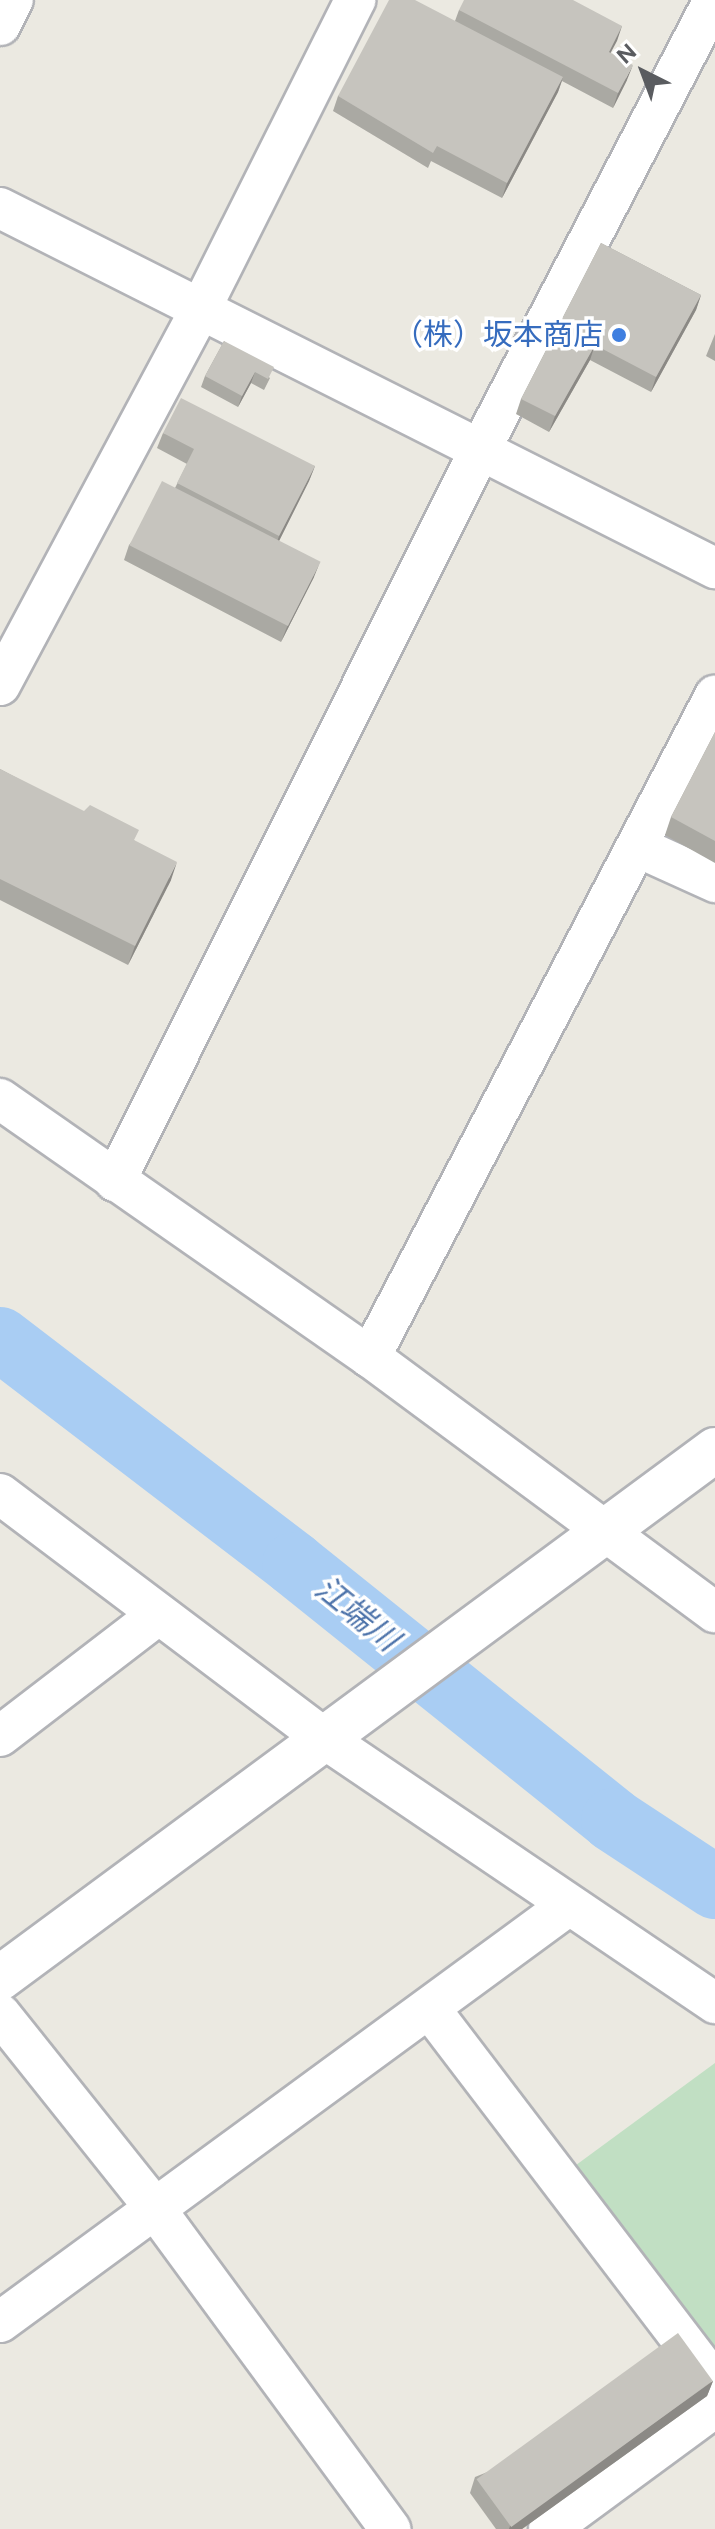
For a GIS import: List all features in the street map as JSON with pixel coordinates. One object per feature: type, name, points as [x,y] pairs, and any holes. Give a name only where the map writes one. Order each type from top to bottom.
[{"type":"street","points":[[0,25],[13,0]]},
{"type":"street","points":[[0,685],[200,310],[355,0]]},
{"type":"street","points":[[115,1181],[480,450],[714,0]]},
{"type":"street","points":[[0,208],[715,568]]},
{"type":"street","points":[[370,1357],[715,696]]},
{"type":"street","points":[[638,847],[715,882]]},
{"type":"street","points":[[0,1099],[370,1357],[715,1612]]},
{"type":"street","points":[[0,1978],[364,1712],[555,1565],[715,1450]]},
{"type":"street","points":[[2,1498],[325,1739],[715,2003]]},
{"type":"street","points":[[0,1736],[159,1614]]},
{"type":"street","points":[[0,2322],[153,2206],[430,2009],[569,1905]]},
{"type":"street","points":[[430,2009],[715,2383]]},
{"type":"street","points":[[0,2014],[153,2206],[390,2529]]},
{"type":"street","points":[[549,2529],[715,2407]]},
{"type":"green space","points":[[715,2063],[715,2356],[572,2168]]},
{"type":"building","points":[[389,0],[415,0],[563,77],[507,183],[437,146],[433,153],[338,96]]},
{"type":"building","points":[[464,0],[573,0],[622,26],[609,52],[633,65],[618,93],[459,10]]},
{"type":"building","name":"（株）坂本商店","points":[[601,243],[701,295],[656,377],[595,345],[555,416],[521,399]]},
{"type":"building","points":[[224,341],[274,367],[268,379],[255,372],[242,396],[205,376]]},
{"type":"building","points":[[181,398],[315,466],[279,536],[177,483],[194,449],[163,433]]},
{"type":"building","points":[[162,481],[321,562],[288,626],[129,545]]},
{"type":"building","points":[[715,732],[715,841],[671,817]]},
{"type":"building","points":[[0,769],[84,811],[90,805],[139,830],[134,840],[177,862],[135,946],[0,879]]},
{"type":"building","points":[[678,2333],[713,2381],[511,2527],[477,2479]]},
{"type":"waterway","name":"江端川","points":[[0,1339],[294,1564],[613,1820],[715,1887]]},
{"type":"place","name":"（株）坂本商店","points":[[619,335]]}]
